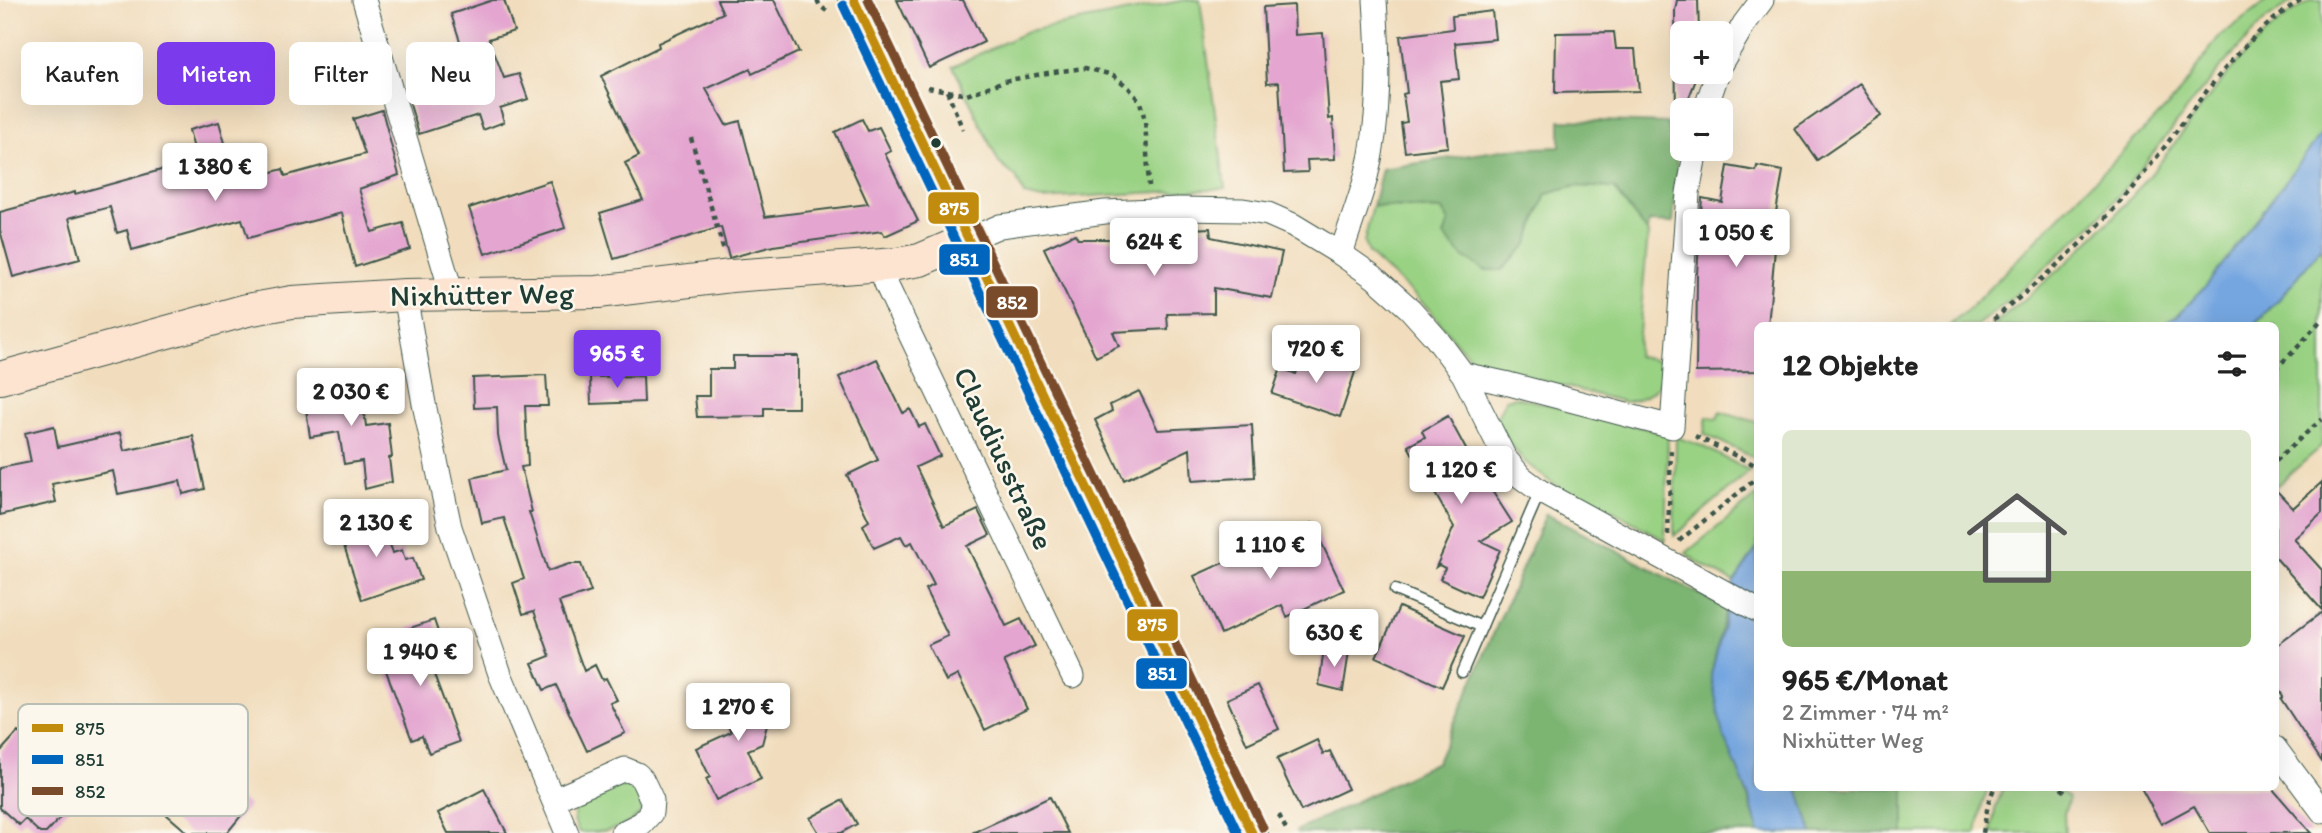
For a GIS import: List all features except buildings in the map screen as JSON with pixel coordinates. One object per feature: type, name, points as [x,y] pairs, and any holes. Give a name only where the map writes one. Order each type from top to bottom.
[{"type":"main road","points":[[854,0],[1252,833]]},
{"type":"main road","name":"Nixhütter Weg","points":[[0,378],[247,310],[332,298],[598,292],[731,276],[879,265],[920,260],[969,239]]},
{"type":"street","points":[[364,0],[452,294]]},
{"type":"street","points":[[1341,254],[1366,175],[1375,116],[1378,52],[1375,0]]},
{"type":"street","points":[[1733,43],[1762,0]]},
{"type":"street","points":[[1463,374],[1672,427],[1688,193],[1694,161]]},
{"type":"street","points":[[969,239],[1000,226],[1105,212],[1243,210],[1268,214],[1293,225],[1374,277],[1410,309],[1463,374],[1505,458],[1521,477],[1540,491],[1754,608]]},
{"type":"street","name":"Claudiusstraße","points":[[879,265],[1073,677]]},
{"type":"street","points":[[405,295],[424,404],[450,527],[500,674],[567,833]]},
{"type":"street","points":[[2279,753],[2322,811]]},
{"type":"street","points":[[552,800],[618,770],[632,771],[642,779],[652,807],[647,819],[622,833]]},
{"type":"lane","points":[[1462,673],[1540,491]]},
{"type":"lane","points":[[1395,590],[1482,627]]},
{"type":"path","points":[[1991,322],[2096,229],[2128,194],[2227,66],[2267,25],[2301,0]]},
{"type":"path","points":[[920,85],[967,95],[1004,81],[1052,72],[1085,68],[1113,75],[1129,88],[1140,102],[1145,120],[1150,191]]},
{"type":"path","points":[[947,91],[963,130]]},
{"type":"path","points":[[691,138],[731,276]]},
{"type":"path","points":[[2279,365],[2322,319]]},
{"type":"path","points":[[2279,457],[2322,419]]},
{"type":"path","points":[[1668,535],[1672,427]]},
{"type":"path","points":[[1706,441],[1754,465]]},
{"type":"path","points":[[1677,542],[1754,480]]},
{"type":"path","points":[[1983,833],[1993,791]]},
{"type":"path","points":[[2064,791],[2068,794]]},
{"type":"green space","points":[[1185,0],[1200,0],[1225,188],[1042,199],[1024,195],[1016,177],[999,163],[953,66],[1029,31]]},
{"type":"green space","points":[[2268,0],[2294,0],[2266,19],[2219,69],[2123,191],[2093,224],[1982,322],[1954,322],[2176,97],[2218,38]]},
{"type":"green space","points":[[2312,0],[2322,0],[2322,133],[2206,286],[2177,316],[2167,322],[1998,322],[2112,219],[2147,179],[2222,81],[2263,36]]},
{"type":"green space","points":[[1560,120],[1667,123],[1670,161],[1676,161],[1678,168],[1673,223],[1649,222],[1648,233],[1614,188],[1576,186],[1546,194],[1527,244],[1502,270],[1484,270],[1463,257],[1444,236],[1449,221],[1442,210],[1373,206],[1382,169],[1508,149],[1560,147]]},
{"type":"green space","points":[[1576,186],[1614,188],[1648,233],[1637,356],[1663,362],[1666,367],[1656,388],[1634,400],[1625,402],[1481,365],[1459,345],[1425,305],[1368,253],[1364,242],[1373,206],[1442,210],[1449,220],[1527,244],[1546,194]]},
{"type":"green space","points":[[2322,248],[2322,446],[2279,484],[2279,322],[2258,322]]},
{"type":"green space","points":[[1516,397],[1668,434],[1665,540],[1602,505],[1591,507],[1549,481],[1524,461],[1508,441],[1496,419],[1506,399]]},
{"type":"green space","points":[[1720,412],[1754,421],[1754,458],[1704,434],[1707,417],[1717,419]]},
{"type":"green space","points":[[1676,437],[1702,446],[1750,471],[1674,536]]},
{"type":"green space","points":[[1754,497],[1754,552],[1734,582],[1686,553]]},
{"type":"green space","points":[[1546,514],[1726,608],[1711,675],[1759,833],[1298,833],[1296,831],[1437,762]]},
{"type":"green space","points":[[621,785],[634,790],[642,811],[629,822],[613,829],[579,832],[574,821],[578,806],[593,796]]},
{"type":"green space","points":[[1799,791],[1904,791],[1904,833],[1812,833]]},
{"type":"green space","points":[[1904,791],[1987,791],[1977,833],[1904,833]]},
{"type":"green space","points":[[2002,791],[2060,791],[2069,798],[2064,814],[2065,833],[1991,833]]},
{"type":"water","points":[[2322,133],[2322,248],[2257,322],[2166,322],[2177,316],[2206,286]]},
{"type":"water","points":[[1754,552],[1754,791],[1799,791],[1812,833],[1759,833],[1749,797],[1722,731],[1711,675],[1734,582]]},
{"type":"transit line","name":"875","points":[[854,0],[1252,833]]},
{"type":"transit line","name":"852","points":[[868,0],[1263,828]]},
{"type":"transit line","name":"851","points":[[843,5],[1238,833]]}]
